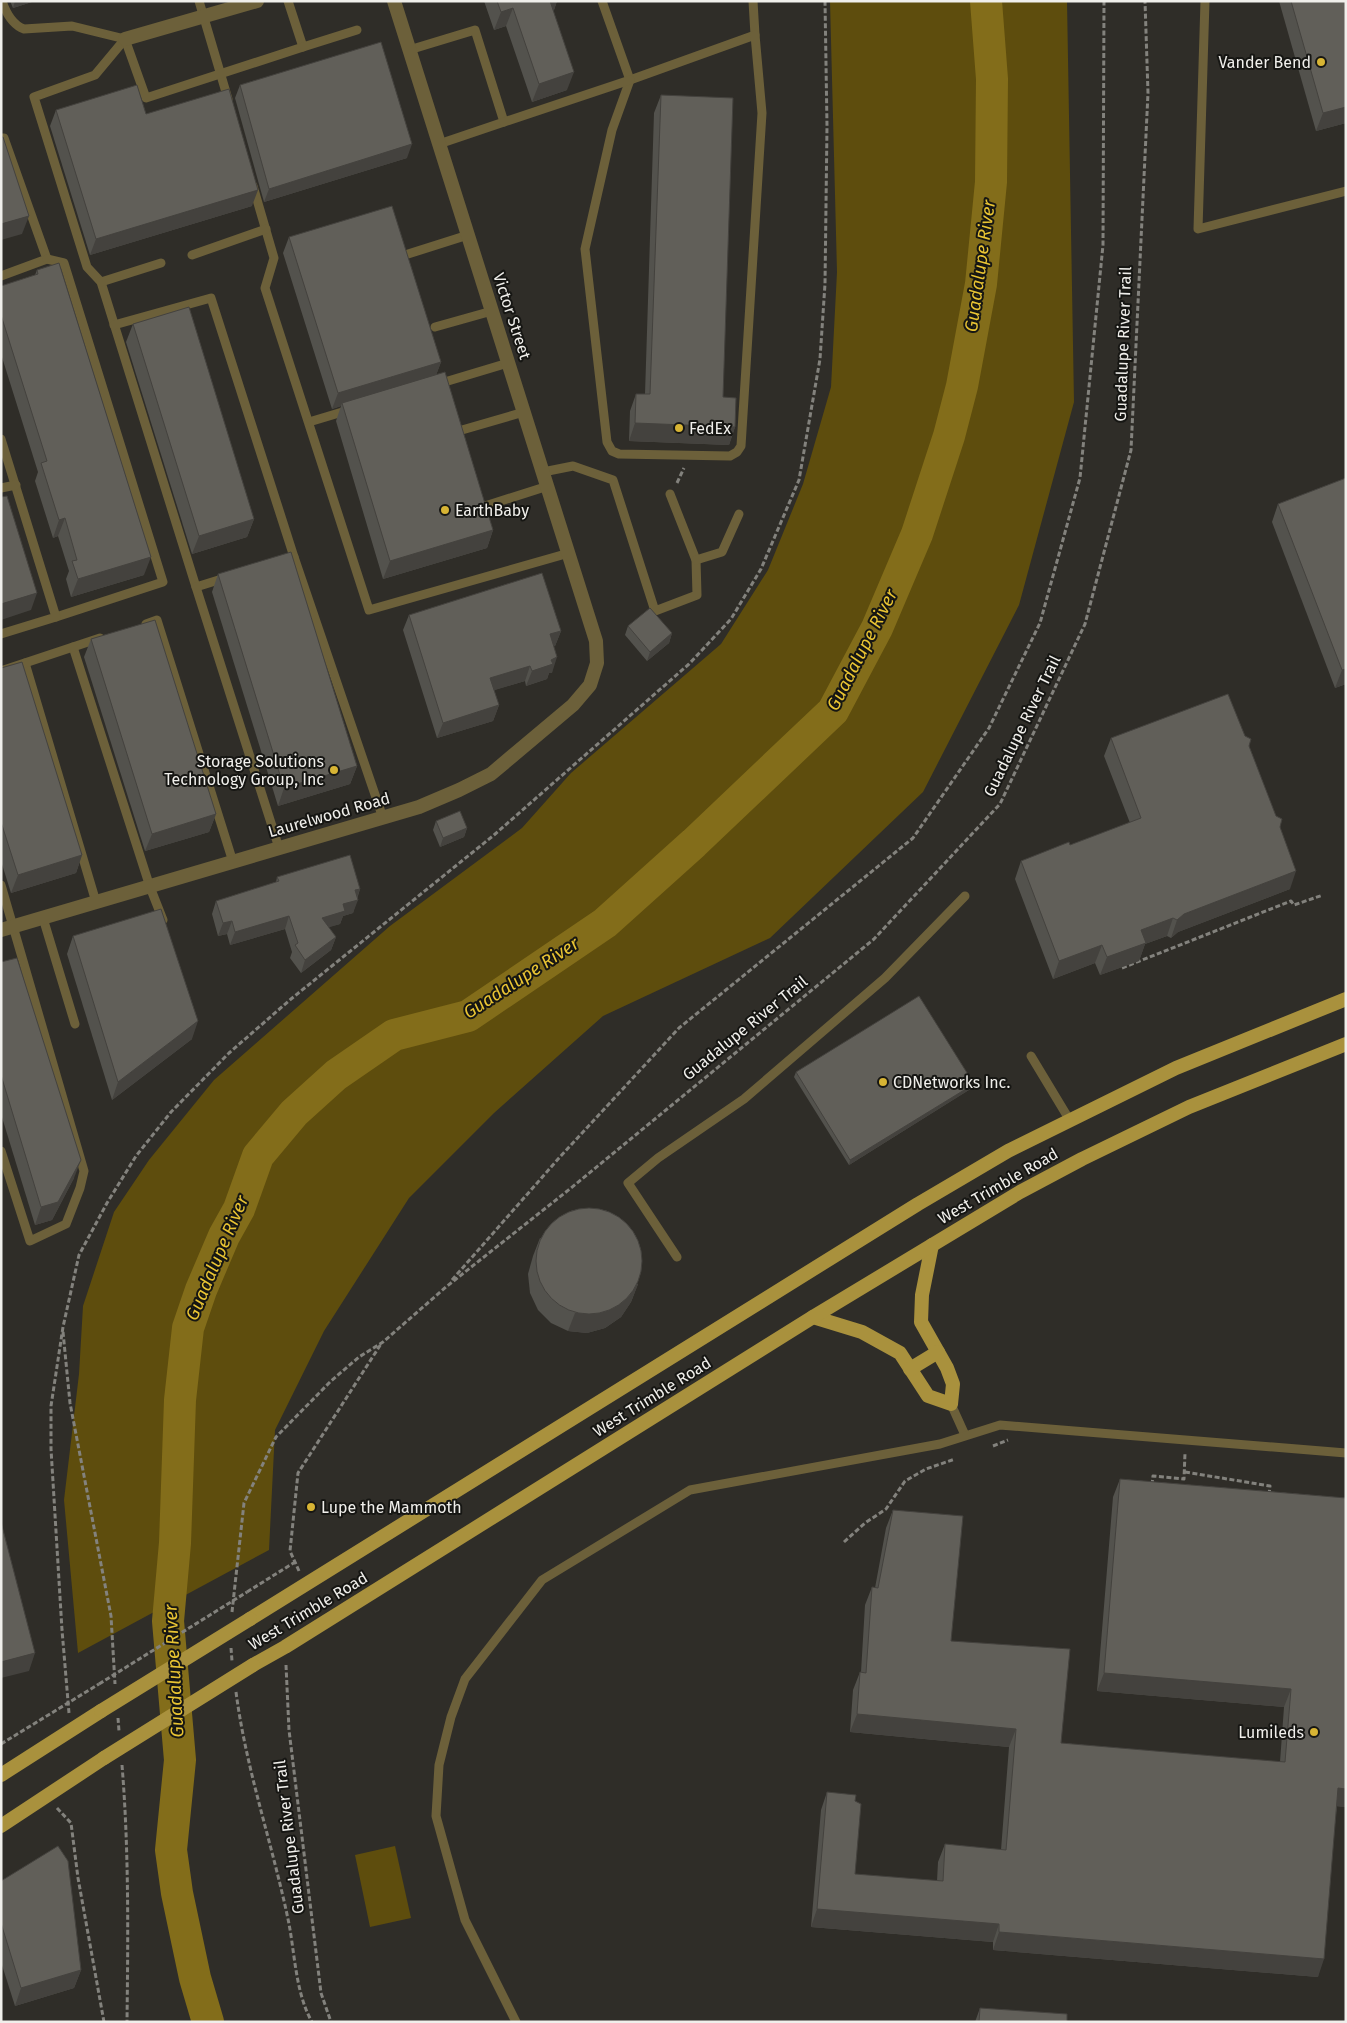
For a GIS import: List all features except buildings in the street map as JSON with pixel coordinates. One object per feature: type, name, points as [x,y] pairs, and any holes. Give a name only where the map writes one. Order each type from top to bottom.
[{"type":"main road","name":"West Trimble Road","points":[[1,1775],[250,1618],[918,1204],[1008,1151],[1069,1119],[1176,1068],[1346,999]]},
{"type":"main road","name":"West Trimble Road","points":[[1,1826],[104,1758],[253,1664],[285,1647],[813,1317],[1027,1188],[1189,1107],[1346,1044]]},
{"type":"main road","points":[[813,1317],[862,1332],[900,1353],[928,1396],[952,1404],[953,1384],[947,1368],[921,1322],[922,1296],[932,1245]]},
{"type":"main road","points":[[910,1369],[938,1352]]},
{"type":"street","points":[[125,39],[257,1]]},
{"type":"street","name":"Victor Street","points":[[394,1],[596,641]]},
{"type":"street","name":"Laurelwood Road","points":[[8,928],[419,807],[491,774],[573,705],[590,685],[597,663],[596,641]]},
{"type":"lane","points":[[2,1],[4,9],[17,26],[24,29],[72,26],[125,39]]},
{"type":"lane","points":[[200,1],[231,111]]},
{"type":"lane","points":[[288,1],[303,47]]},
{"type":"lane","points":[[602,1],[630,80],[612,130],[586,249],[606,442],[612,451],[618,454],[730,456],[737,452],[741,446],[762,113],[753,1]]},
{"type":"lane","points":[[1205,1],[1198,229],[1346,191]]},
{"type":"lane","points":[[125,39],[146,98],[357,30]]},
{"type":"lane","points":[[409,50],[475,30],[504,122]]},
{"type":"lane","points":[[439,144],[630,80],[755,35]]},
{"type":"lane","points":[[125,39],[95,75],[34,97],[87,267],[101,282],[279,848]]},
{"type":"lane","points":[[1,138],[4,138],[47,259]]},
{"type":"lane","points":[[250,174],[274,258],[265,288],[369,610],[569,553]]},
{"type":"lane","points":[[192,255],[266,229]]},
{"type":"lane","points":[[408,254],[468,235]]},
{"type":"lane","points":[[1,276],[47,259],[64,263],[162,582],[1,634]]},
{"type":"lane","points":[[101,282],[161,263]]},
{"type":"lane","points":[[114,325],[211,298],[294,557],[383,818]]},
{"type":"lane","points":[[435,327],[492,311]]},
{"type":"lane","points":[[432,385],[508,363]]},
{"type":"lane","points":[[309,422],[356,408]]},
{"type":"lane","points":[[462,430],[524,412]]},
{"type":"lane","points":[[1,439],[56,617]]},
{"type":"lane","points":[[543,472],[574,466],[613,480],[655,611],[697,595],[696,560],[670,494]]},
{"type":"lane","points":[[1,488],[16,485]]},
{"type":"lane","points":[[485,506],[548,486]]},
{"type":"lane","points":[[696,560],[722,552],[739,514]]},
{"type":"lane","points":[[276,562],[294,557]]},
{"type":"lane","points":[[196,587],[232,576]]},
{"type":"lane","points":[[138,626],[156,620],[233,862]]},
{"type":"lane","points":[[1,671],[110,635]]},
{"type":"lane","points":[[72,647],[150,887],[167,932]]},
{"type":"lane","points":[[25,663],[96,902]]},
{"type":"lane","points":[[1,885],[8,928],[42,1028],[84,1170],[80,1188],[66,1224],[30,1241],[1,1151]]},
{"type":"lane","points":[[678,1257],[628,1183],[658,1158],[754,1091],[885,978],[965,896]]},
{"type":"lane","points":[[43,918],[75,1024]]},
{"type":"lane","points":[[1031,1056],[1069,1119]]},
{"type":"lane","points":[[952,1404],[965,1435]]},
{"type":"lane","points":[[516,2022],[465,1920],[436,1816],[439,1765],[451,1717],[465,1679],[542,1580],[690,1490],[940,1444],[1000,1425],[1346,1453]]},
{"type":"path","points":[[70,1731],[51,1449],[51,1406],[63,1327],[80,1255],[107,1203],[136,1156],[171,1112],[229,1053],[291,999],[494,835],[688,664],[731,619],[761,569],[799,480],[820,358],[825,284],[827,126],[825,1]]},
{"type":"path","points":[[446,1287],[560,1158],[679,1028],[913,838],[989,728],[1040,623],[1080,478],[1102,245],[1104,1]]},
{"type":"path","name":"Guadalupe River Trail","points":[[339,1374],[382,1342],[446,1287],[571,1188],[874,939],[1000,804],[1085,624],[1131,450],[1148,93],[1144,1]]},
{"type":"path","points":[[1122,968],[1291,901],[1294,905],[1323,895]]},
{"type":"path","points":[[63,1327],[70,1403],[111,1616],[115,1687]]},
{"type":"path","name":"Guadalupe River Trail","points":[[306,1585],[290,1551],[298,1473],[382,1342]]},
{"type":"path","points":[[1151,1492],[1153,1476],[1184,1479],[1186,1452]]},
{"type":"path","points":[[844,1542],[865,1523],[886,1509],[904,1481],[926,1469],[955,1459]]},
{"type":"path","points":[[1185,1472],[1270,1486],[1269,1497]]},
{"type":"path","points":[[1,1744],[295,1562]]},
{"type":"path","name":"Guadalupe River Trail","points":[[285,1647],[289,1730],[321,1994],[331,2022]]},
{"type":"path","points":[[118,1715],[119,1734]]},
{"type":"path","points":[[122,1763],[126,1810],[128,1898],[126,2022]]},
{"type":"path","points":[[46,1796],[71,1823],[78,1878],[104,2022]]},
{"type":"path","points":[[302,2000],[312,2022]]},
{"type":"shaded area","points":[[830,1],[1067,1],[1074,402],[1019,605],[923,792],[770,938],[603,1016],[494,1113],[409,1198],[324,1331],[275,1430],[269,1550],[78,1653],[64,1500],[79,1374],[83,1306],[114,1212],[149,1160],[214,1080],[390,926],[522,828],[571,773],[721,644],[768,570],[803,484],[831,387],[837,272]]},
{"type":"shaded area","points":[[395,1846],[411,1918],[370,1927],[355,1855]]},
{"type":"waterway","name":"Guadalupe River","points":[[208,2022],[195,1978],[177,1893],[171,1850],[180,1760],[168,1621],[175,1543],[180,1400],[188,1328],[201,1290],[224,1236],[239,1209],[258,1156],[294,1113],[336,1075],[394,1035],[468,1016],[605,923],[694,843],[833,711],[877,628],[917,534],[949,436],[962,386],[981,284],[991,182],[992,79],[986,1]]},
{"type":"place","name":"Vander Bend","points":[[1321,62]]},
{"type":"place","name":"FedEx","points":[[679,428]]},
{"type":"place","name":"EarthBaby","points":[[445,510]]},
{"type":"place","name":"Storage Solutions Technology Group, Inc","points":[[334,770]]},
{"type":"place","name":"CDNetworks Inc.","points":[[883,1082]]},
{"type":"place","name":"Lupe the Mammoth","points":[[311,1507]]},
{"type":"place","name":"Lumileds","points":[[1314,1732]]}]
